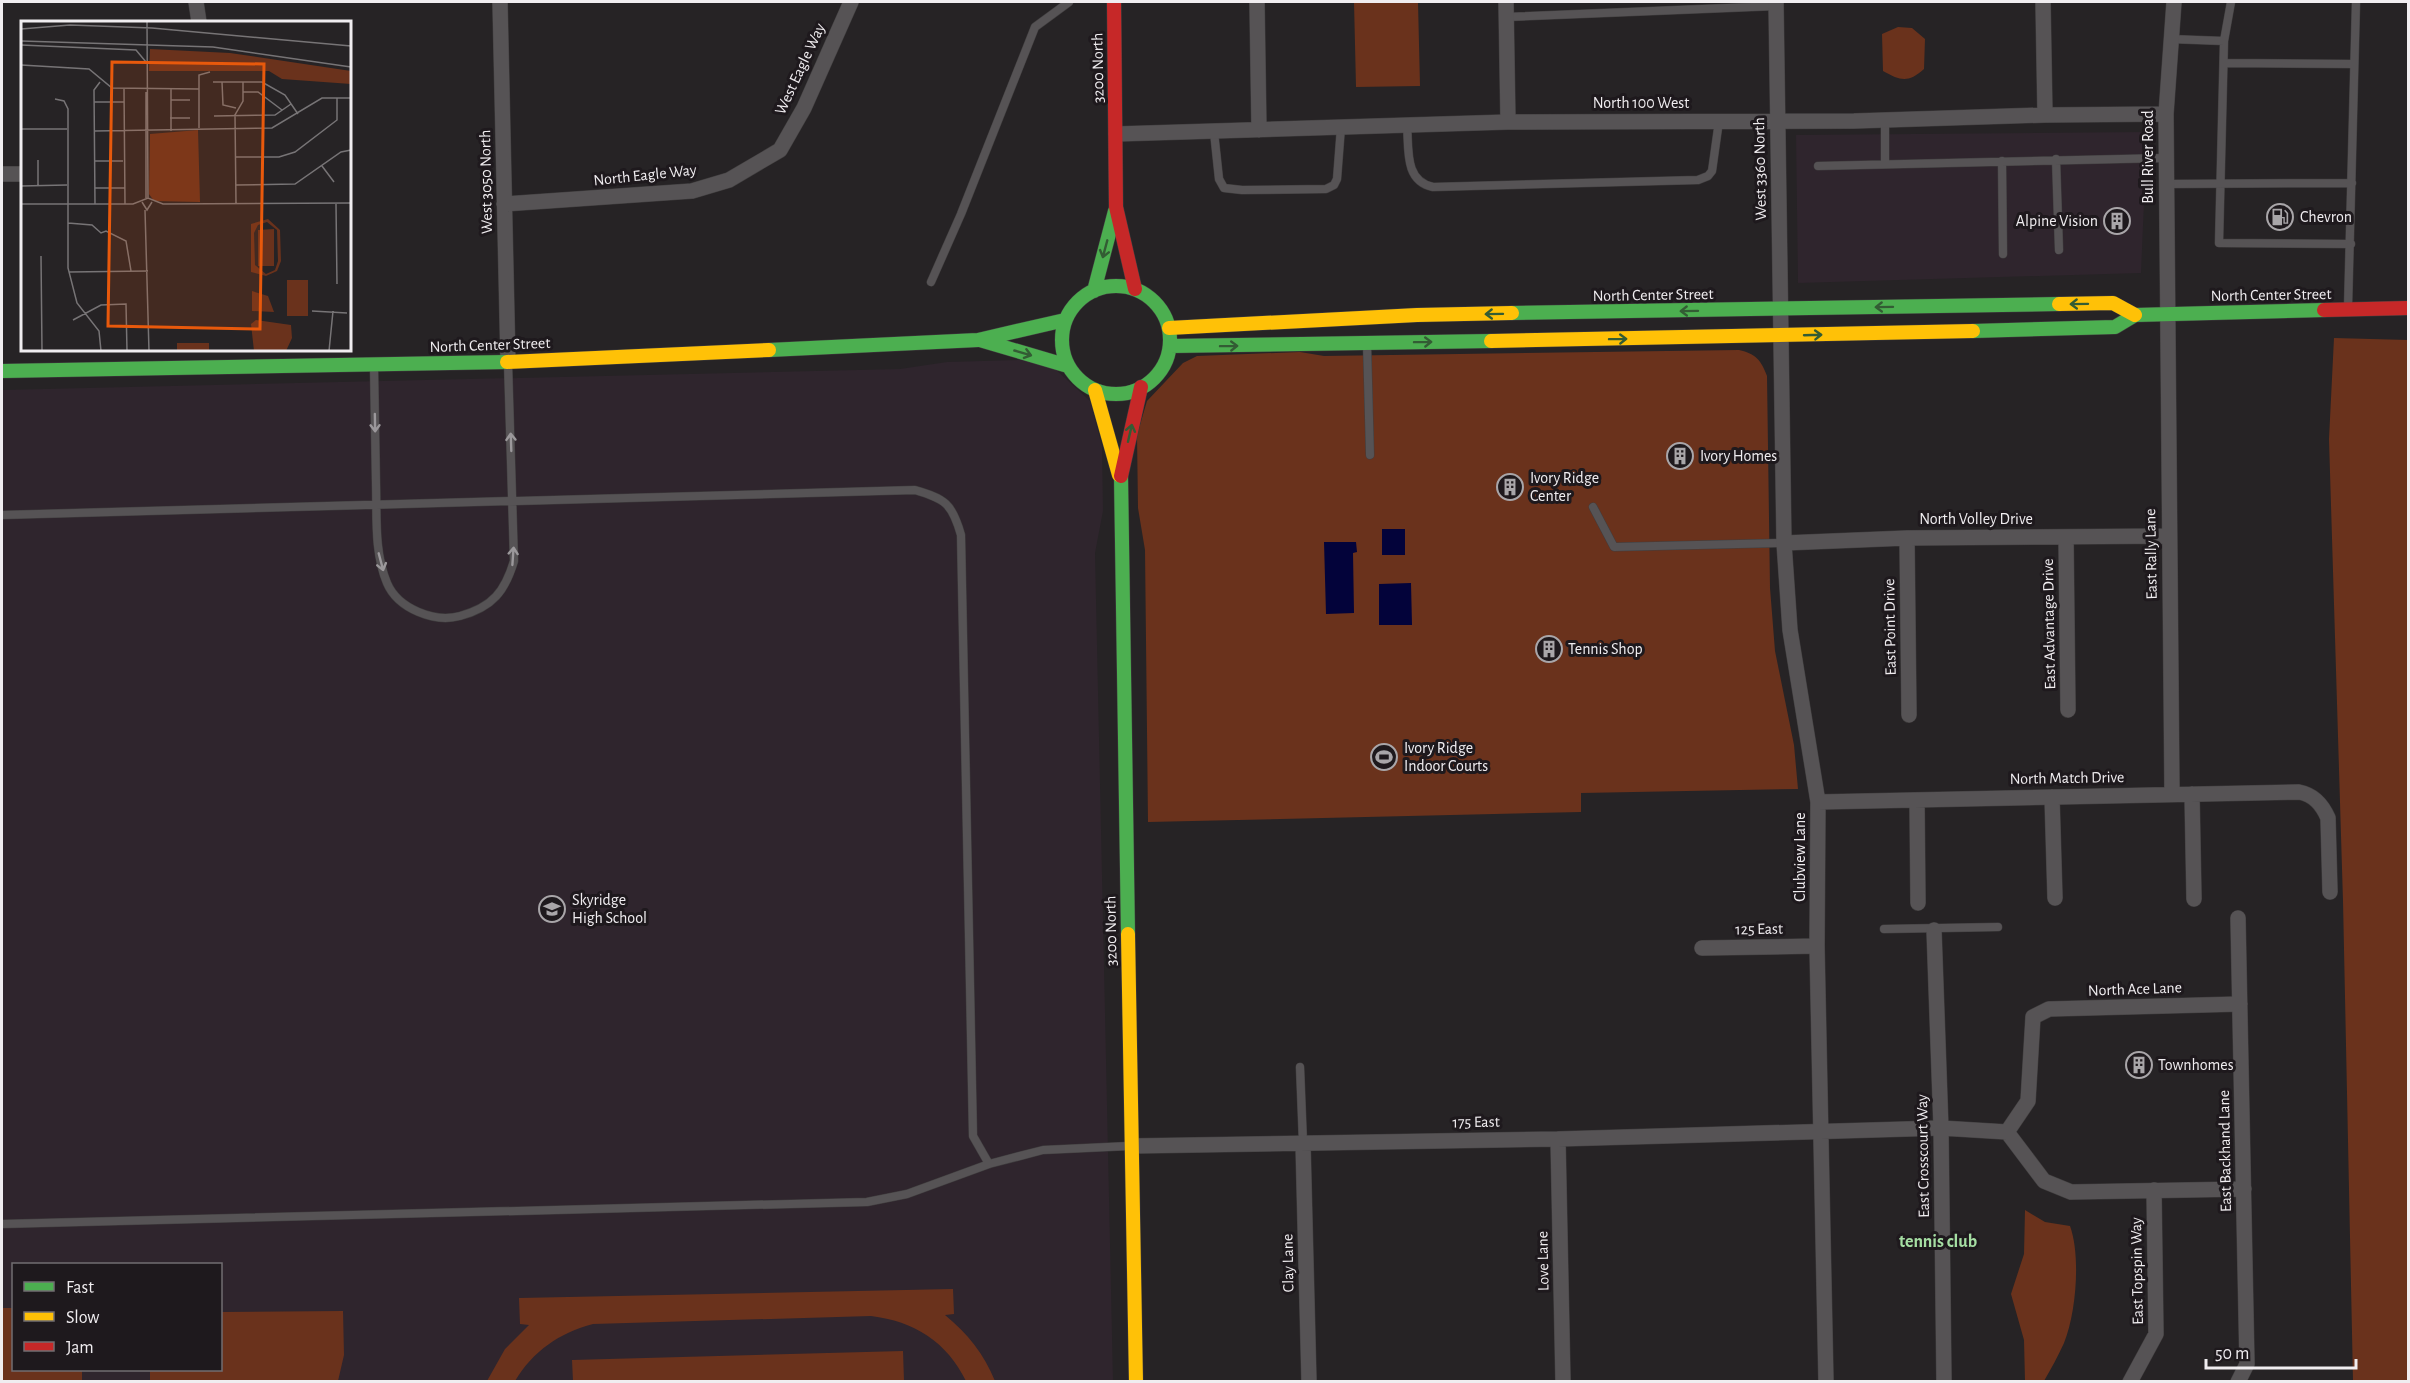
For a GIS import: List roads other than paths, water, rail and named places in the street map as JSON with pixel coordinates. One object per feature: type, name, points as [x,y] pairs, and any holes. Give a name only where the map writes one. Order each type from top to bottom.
[{"type":"street","points":[[196,2],[199,21]]},
{"type":"street","name":"West 3050 North","points":[[500,2],[508,362]]},
{"type":"street","name":"West Eagle Way","points":[[780,150],[804,108],[850,2]]},
{"type":"street","name":"3200 North","points":[[1114,2],[1116,207]]},
{"type":"street","points":[[1257,2],[1259,130]]},
{"type":"street","points":[[2043,2],[2045,115]]},
{"type":"street","name":"Bull River Road","points":[[2167,314],[2166,114],[2174,2]]},
{"type":"street","name":"West 3360 North","points":[[1776,4],[1782,336]]},
{"type":"street","points":[[1506,9],[1508,122]]},
{"type":"street","name":"North 100 West","points":[[1116,134],[1508,122],[1778,122],[2166,114]]},
{"type":"street","name":"North Eagle Way","points":[[504,204],[692,191],[729,180],[780,150]]},
{"type":"street","points":[[2,174],[21,174]]},
{"type":"street","points":[[1116,207],[1135,289]]},
{"type":"street","points":[[1094,291],[1116,207]]},
{"type":"street","points":[[1112,284],[1135,289],[1151,298],[1161,310],[1169,327],[1170,346],[1165,364],[1154,379],[1130,393],[1118,395],[1095,390],[1083,383],[1068,366],[1060,341],[1065,320],[1075,304],[1094,291],[1112,284]]},
{"type":"street","name":"North Center Street","points":[[1169,327],[1417,315],[2113,303],[2135,315]]},
{"type":"street","name":"North Center Street","points":[[1170,346],[1782,336],[2115,327],[2135,315],[2409,308]]},
{"type":"street","name":"East Rally Lane","points":[[2167,314],[2172,794]]},
{"type":"street","points":[[978,340],[1065,320]]},
{"type":"street","name":"Clubview Lane","points":[[1782,336],[1784,543],[1790,630],[1818,802],[1817,946],[1826,1382]]},
{"type":"street","points":[[978,340],[1068,366]]},
{"type":"street","name":"North Center Street","points":[[2,371],[508,362],[978,340]]},
{"type":"street","points":[[1120,479],[1141,387]]},
{"type":"street","points":[[1095,390],[1120,479]]},
{"type":"street","name":"3200 North","points":[[1120,479],[1136,1382]]},
{"type":"street","name":"North Volley Drive","points":[[1784,543],[1907,538],[2169,536]]},
{"type":"street","name":"East Advantage Drive","points":[[2066,537],[2068,710]]},
{"type":"street","name":"East Point Drive","points":[[1907,538],[1909,716]]},
{"type":"street","name":"North Match Drive","points":[[1818,802],[2299,792],[2314,798],[2323,807],[2328,818],[2330,892]]},
{"type":"street","points":[[2192,794],[2194,898]]},
{"type":"street","points":[[2052,797],[2055,898]]},
{"type":"street","points":[[1917,800],[1918,903]]},
{"type":"street","name":"East Backhand Lane","points":[[2238,918],[2247,1364],[2238,1382]]},
{"type":"street","name":"East Crosscourt Way","points":[[1934,930],[1941,1128],[1944,1382]]},
{"type":"street","name":"125 East","points":[[1702,948],[1817,946]]},
{"type":"street","name":"North Ace Lane","points":[[2007,1132],[2028,1101],[2033,1017],[2049,1009],[2240,1004]]},
{"type":"street","name":"175 East","points":[[1131,1146],[1558,1139],[1941,1128],[2007,1132]]},
{"type":"street","points":[[2007,1132],[2044,1181],[2071,1192],[2244,1189]]},
{"type":"street","name":"Love Lane","points":[[1558,1139],[1563,1382]]},
{"type":"street","name":"Clay Lane","points":[[1303,1143],[1309,1382]]},
{"type":"street","name":"East Topspin Way","points":[[2130,1382],[2156,1334],[2154,1190]]},
{"type":"lane","points":[[931,282],[961,214],[1035,27],[1069,2]]},
{"type":"lane","points":[[2231,2],[2224,41],[2219,243],[2351,244]]},
{"type":"lane","points":[[2348,310],[2356,2]]},
{"type":"lane","points":[[1506,9],[1776,4]]},
{"type":"lane","points":[[2170,39],[2224,41]]},
{"type":"lane","points":[[2224,63],[2354,64]]},
{"type":"lane","points":[[1885,120],[1886,164]]},
{"type":"lane","points":[[1407,125],[1411,170],[1423,185],[1433,187],[1698,180],[1708,176],[1712,171],[1719,122]]},
{"type":"lane","points":[[1214,132],[1219,179],[1224,188],[1242,190],[1326,189],[1334,185],[1340,170],[1341,127]]},
{"type":"lane","points":[[1818,166],[2166,158]]},
{"type":"lane","points":[[2056,159],[2059,250]]},
{"type":"lane","points":[[2002,161],[2002,254]]},
{"type":"lane","points":[[2166,184],[2352,183]]},
{"type":"lane","points":[[1367,343],[1370,455]]},
{"type":"lane","points":[[374,364],[377,548],[387,585],[408,607],[430,616],[453,618],[474,612],[490,602],[507,582],[514,561],[508,362]]},
{"type":"lane","points":[[2,514],[915,490],[941,498],[955,512],[961,535],[974,1136],[989,1164]]},
{"type":"lane","points":[[1593,507],[1614,547],[1784,543]]},
{"type":"lane","points":[[1884,929],[1934,930],[1998,927]]},
{"type":"lane","points":[[1300,1067],[1303,1143]]},
{"type":"lane","points":[[2,1224],[867,1202],[907,1194],[989,1164],[1044,1150],[1131,1146]]},
{"type":"place","name":"Chevron","points":[[2280,217]]},
{"type":"place","name":"Alpine Vision","points":[[2117,221]]},
{"type":"place","name":"Ivory Homes","points":[[1680,456]]},
{"type":"place","name":"Ivory Ridge Center","points":[[1510,487]]},
{"type":"place","name":"Tennis Shop","points":[[1549,649]]},
{"type":"place","name":"Ivory Ridge Indoor Courts","points":[[1384,757]]},
{"type":"place","name":"Skyridge High School","points":[[552,909]]},
{"type":"place","name":"Townhomes","points":[[2139,1065]]},
{"type":"district","name":"tennis club","points":[[1938,1242]]}]
